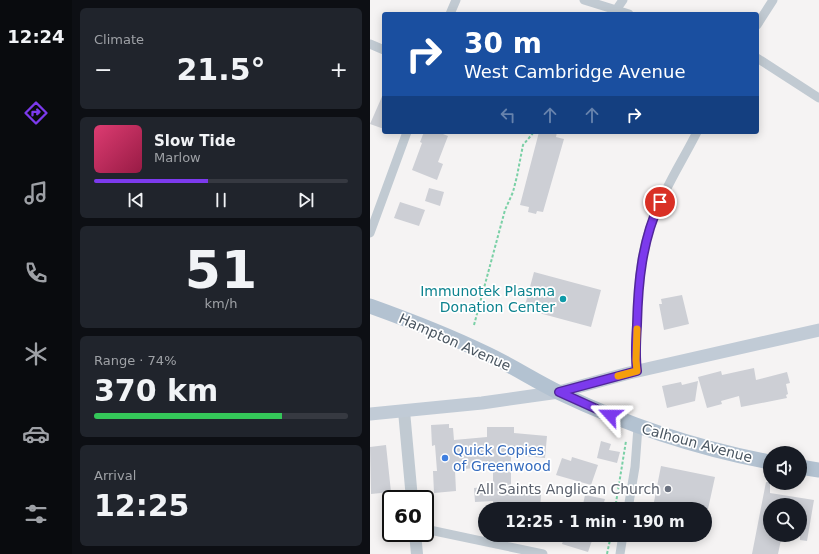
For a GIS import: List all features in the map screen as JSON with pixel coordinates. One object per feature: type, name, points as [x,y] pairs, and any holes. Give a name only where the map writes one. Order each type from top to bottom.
[{"type":"main road","name":"Hampton Avenue","points":[[370,306],[435,330],[486,353],[559,392]]},
{"type":"main road","points":[[370,414],[404,412],[482,403],[559,392],[637,371],[819,330]]},
{"type":"main road","name":"Calhoun Avenue","points":[[559,392],[638,427],[741,457],[763,461]]},
{"type":"main road","points":[[807,468],[819,470]]},
{"type":"street","points":[[451,12],[456,0]]},
{"type":"street","points":[[584,0],[622,12]]},
{"type":"street","points":[[616,10],[623,0]]},
{"type":"street","points":[[759,22],[773,0]]},
{"type":"street","points":[[370,44],[382,49]]},
{"type":"street","points":[[759,59],[819,98]]},
{"type":"street","points":[[370,233],[406,134]]},
{"type":"street","points":[[637,371],[638,287],[645,243],[654,215],[696,134]]},
{"type":"street","points":[[404,412],[411,490]]},
{"type":"street","points":[[629,502],[635,468],[638,427]]},
{"type":"street","points":[[434,531],[543,554]]},
{"type":"street","points":[[416,542],[417,554]]},
{"type":"street","points":[[620,554],[622,542]]},
{"type":"path","points":[[474,325],[505,210],[513,192],[523,145],[532,134]]},
{"type":"path","points":[[616,502],[626,441]]},
{"type":"path","points":[[607,554],[610,542]]},
{"type":"building","points":[[382,97],[382,128],[370,124]]},
{"type":"building","points":[[423,134],[443,134],[448,136],[438,162],[443,164],[437,180],[412,170],[422,143],[420,142]]},
{"type":"building","points":[[538,134],[557,134],[556,137],[564,139],[543,212],[537,211],[536,214],[528,212],[529,207],[520,205]]},
{"type":"building","points":[[429,188],[444,192],[440,206],[425,201]]},
{"type":"building","points":[[400,202],[425,210],[419,226],[394,218]]},
{"type":"building","name":"Immunotek Plasma Donation Center","points":[[534,272],[601,290],[591,327],[524,309]]},
{"type":"building","points":[[682,295],[689,324],[664,330],[659,304],[662,304],[661,299]]},
{"type":"building","points":[[754,368],[756,380],[787,372],[790,383],[786,384],[788,394],[786,395],[787,398],[741,407],[739,396],[721,401],[722,404],[707,408],[698,377],[721,371],[722,375]]},
{"type":"building","points":[[698,381],[695,401],[667,408],[662,386],[681,382],[682,385]]},
{"type":"building","points":[[449,424],[449,428],[453,428],[454,440],[487,437],[487,427],[514,427],[514,433],[547,436],[545,458],[511,455],[511,492],[541,495],[540,502],[475,502],[474,488],[493,486],[493,466],[455,470],[456,491],[434,493],[433,471],[437,471],[435,445],[432,446],[431,425]]},
{"type":"building","points":[[601,441],[611,444],[609,450],[620,452],[617,463],[597,458]]},
{"type":"building","points":[[386,445],[391,490],[382,490],[382,493],[371,494],[370,447]]},
{"type":"building","points":[[572,457],[598,465],[591,485],[556,475],[562,458],[571,461]]},
{"type":"building","points":[[661,466],[715,477],[710,502],[654,502]]},
{"type":"building","points":[[764,490],[770,490],[770,493],[801,498],[763,498],[763,542],[781,542],[778,554],[752,554]]},
{"type":"building","points":[[585,495],[605,499],[604,502],[584,502]]},
{"type":"building","points":[[807,499],[814,500],[807,541]]},
{"type":"building","points":[[563,542],[592,542],[588,552],[562,544]]},
{"type":"slow traffic","points":[[618,376],[637,371],[637,329]]},
{"type":"place","name":"Immunotek Plasma Donation Center","points":[[563,299]]},
{"type":"place","name":"Quick Copies of Greenwood","points":[[445,458]]},
{"type":"place","name":"All Saints Anglican Church","points":[[668,489]]},
{"type":"route","points":[[610,415],[559,392],[637,371],[638,287],[642,256],[648,231],[660,202]]}]
